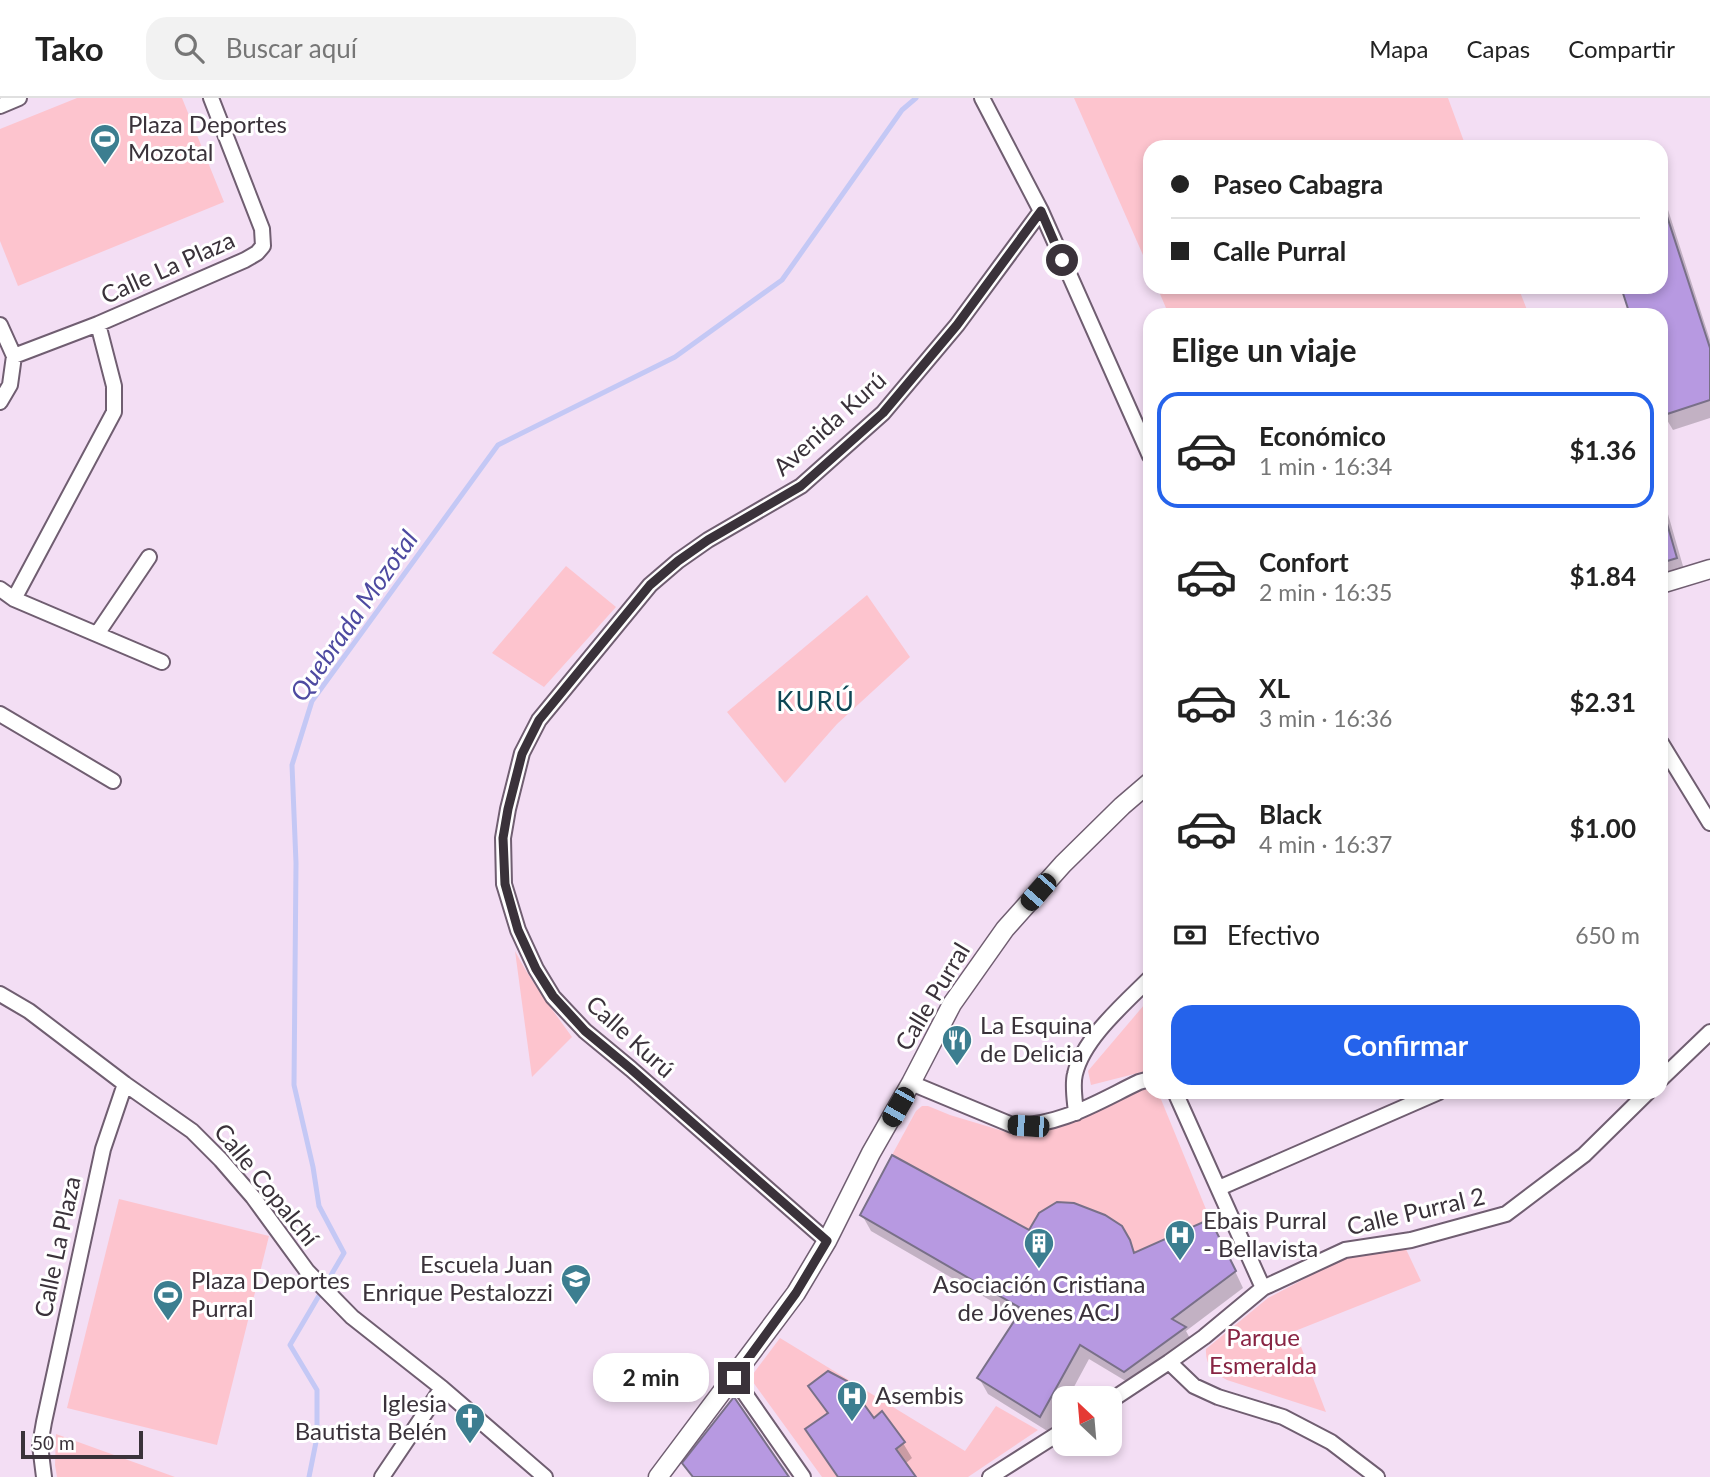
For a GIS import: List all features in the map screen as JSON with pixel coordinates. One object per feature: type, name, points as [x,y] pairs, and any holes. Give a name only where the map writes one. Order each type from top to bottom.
[{"type":"street","points":[[0,106],[19,98]]},
{"type":"street","name":"Calle La Plaza","points":[[14,356],[98,324],[245,260],[263,246],[262,229],[211,98]]},
{"type":"street","points":[[982,98],[1041,211],[1143,440]]},
{"type":"street","name":"Avenida Kurú","points":[[508,809],[522,754],[539,720],[650,585],[708,540],[801,486],[883,413],[957,325],[1041,211]]},
{"type":"street","points":[[14,599],[114,412],[114,386],[98,324]]},
{"type":"street","points":[[0,325],[14,356],[10,385],[0,402]]},
{"type":"street","points":[[97,634],[149,557]]},
{"type":"street","points":[[1668,582],[1710,569]]},
{"type":"street","points":[[0,589],[14,599],[162,662]]},
{"type":"street","points":[[0,714],[113,781]]},
{"type":"street","points":[[1668,754],[1710,823]]},
{"type":"street","name":"Calle Purral","points":[[658,1477],[796,1293],[827,1241],[871,1153],[952,1004],[1005,929],[1063,864],[1143,788]]},
{"type":"street","name":"Calle Kurú","points":[[508,809],[503,838],[505,884],[518,930],[536,969],[553,996],[585,1031],[827,1241]]},
{"type":"street","points":[[1076,1112],[1074,1075],[1082,1057],[1099,1030],[1143,985]]},
{"type":"street","name":"Calle Copalchí","points":[[0,994],[29,1011],[192,1131],[253,1197],[307,1272],[352,1317],[442,1388],[545,1477]]},
{"type":"street","points":[[1668,1072],[1710,1032]]},
{"type":"street","points":[[911,1083],[1012,1125],[1028,1126],[1076,1112],[1143,1081]]},
{"type":"street","name":"Calle La Plaza","points":[[44,1477],[40,1445],[44,1422],[103,1149],[125,1084]]},
{"type":"street","points":[[1178,1099],[1263,1287]]},
{"type":"street","points":[[1219,1188],[1422,1099]]},
{"type":"street","name":"Calle Purral 2","points":[[1122,1393],[1204,1336],[1263,1287],[1345,1250],[1410,1240],[1506,1214],[1584,1155],[1641,1099]]},
{"type":"street","points":[[1169,1362],[1194,1385],[1218,1397],[1283,1417],[1331,1442],[1377,1477]]},
{"type":"street","points":[[734,1378],[803,1477]]},
{"type":"street","points":[[382,1477],[442,1388]]},
{"type":"street","points":[[990,1477],[1052,1438]]},
{"type":"green space","name":"Plaza Deportes Mozotal","points":[[77,98],[182,98],[224,202],[18,286],[0,241],[0,129]]},
{"type":"green space","points":[[1074,98],[1448,98],[1463,140],[1143,140],[1143,255]]},
{"type":"green space","points":[[1160,294],[1521,294],[1526,308],[1166,308]]},
{"type":"green space","points":[[566,566],[616,607],[544,687],[492,653]]},
{"type":"green space","points":[[867,595],[910,657],[837,724],[785,783],[727,712]]},
{"type":"green space","points":[[515,951],[572,1037],[532,1077]]},
{"type":"green space","points":[[1143,1006],[1143,1072],[1091,1085],[1088,1071]]},
{"type":"green space","points":[[1143,1086],[1143,1099],[1161,1099],[1210,1219],[1134,1253],[1057,1202],[1039,1213],[1029,1230],[892,1155],[916,1111],[922,1106],[1016,1135],[1035,1134]]},
{"type":"green space","name":"Plaza Deportes Purral","points":[[119,1199],[269,1236],[217,1445],[67,1408]]},
{"type":"green space","name":"Parque Esmeralda","points":[[1404,1245],[1421,1281],[1295,1331],[1326,1412],[1227,1380],[1209,1364],[1206,1349],[1268,1298],[1346,1257]]},
{"type":"green space","points":[[780,1338],[965,1451],[996,1406],[1038,1430],[968,1477],[916,1477],[896,1449],[882,1411],[874,1418],[847,1381],[828,1371],[809,1386],[828,1413],[805,1429],[838,1477],[822,1477],[750,1378]]},
{"type":"green space","points":[[56,1434],[175,1477],[57,1477]]},
{"type":"building","points":[[1668,219],[1710,348],[1710,400],[1668,414],[1668,308],[1628,308],[1623,294],[1668,294]]},
{"type":"building","points":[[1668,527],[1677,558],[1668,561]]},
{"type":"building","name":"Asociación Cristiana de Jóvenes ACJ","points":[[892,1155],[1029,1230],[1039,1213],[1057,1202],[1074,1203],[1105,1215],[1122,1226],[1134,1253],[1210,1219],[1236,1271],[1172,1319],[1186,1327],[1124,1372],[1080,1345],[1057,1386],[1052,1386],[1052,1395],[1040,1417],[977,1378],[1022,1309],[860,1215]]},
{"type":"building","name":"Asembis","points":[[828,1371],[847,1381],[874,1418],[882,1411],[905,1442],[896,1449],[916,1477],[838,1477],[805,1429],[828,1413],[808,1386]]},
{"type":"building","points":[[734,1397],[789,1477],[693,1477],[682,1463]]},
{"type":"waterway","name":"Quebrada Mozotal","points":[[309,1477],[317,1437],[317,1390],[290,1345],[344,1253],[319,1206],[294,1085],[296,863],[292,765],[312,701],[498,445],[675,357],[782,280],[902,110],[916,98]]},
{"type":"place","name":"Plaza Deportes Mozotal","points":[[105,166]]},
{"type":"place","name":"La Esquina de Delicia","points":[[957,1067]]},
{"type":"place","name":"Ebais Purral - Bellavista","points":[[1180,1262]]},
{"type":"place","name":"Asociación Cristiana de Jóvenes ACJ","points":[[1039,1270]]},
{"type":"place","name":"Escuela Juan Enrique Pestalozzi","points":[[576,1306]]},
{"type":"place","name":"Plaza Deportes Purral","points":[[168,1322]]},
{"type":"place","name":"Asembis","points":[[852,1423]]},
{"type":"place","name":"Iglesia Bautista Belén","points":[[470,1445]]},
{"type":"district","name":"KURÚ","points":[[816,702]]},
{"type":"route","points":[[734,1378],[796,1293],[827,1241],[585,1031],[553,996],[536,969],[518,930],[505,884],[503,838],[522,754],[539,720],[650,585],[708,540],[801,486],[883,413],[957,325],[1041,211],[1062,260]]}]
